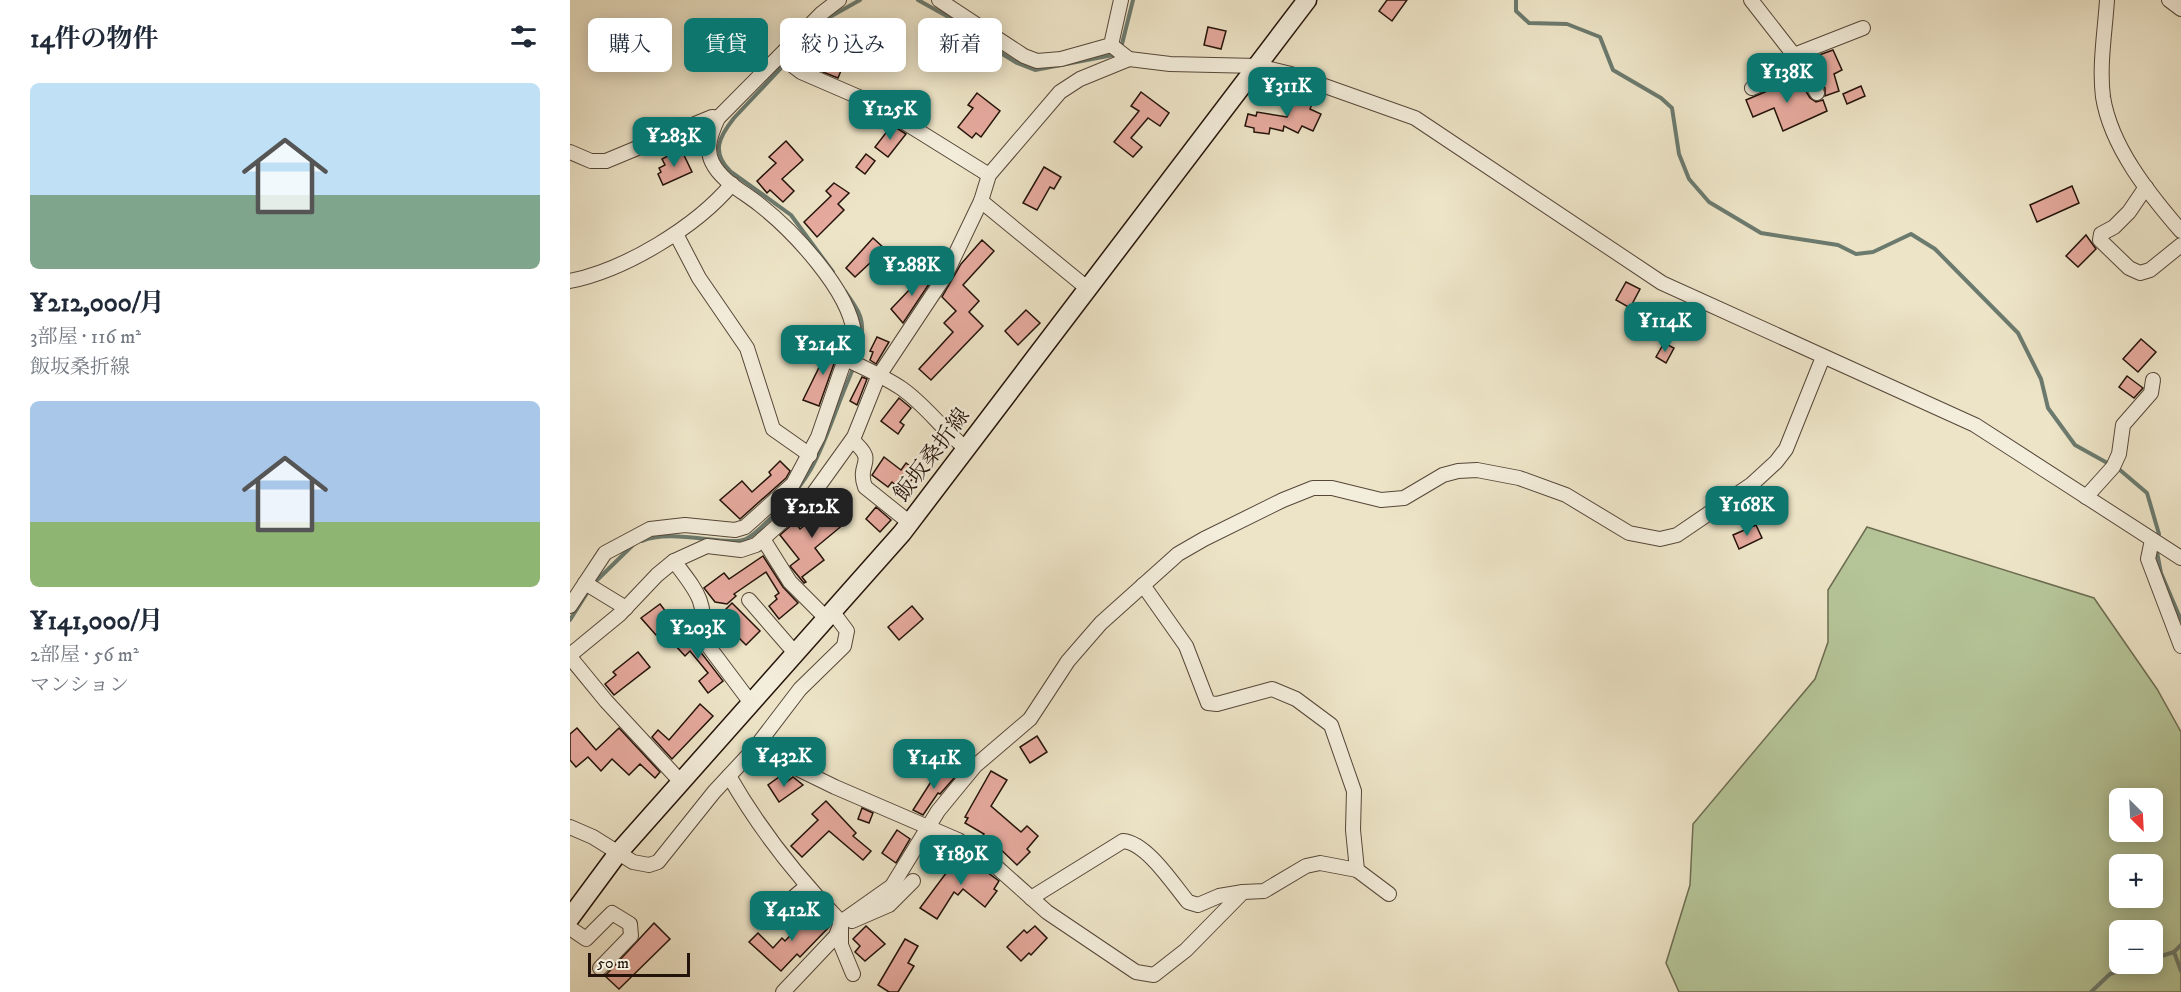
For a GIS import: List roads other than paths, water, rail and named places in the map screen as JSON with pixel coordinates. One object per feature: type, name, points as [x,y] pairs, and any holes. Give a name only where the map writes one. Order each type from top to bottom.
[{"type":"main road","name":"飯坂桑折線","points":[[570,918],[618,853],[909,523],[1307,0]]},
{"type":"street","points":[[818,18],[839,0]]},
{"type":"street","points":[[939,0],[1024,56],[1037,61],[1119,52],[1170,64],[1258,66],[1291,74],[1415,118],[1662,283],[1975,425],[2181,558]]},
{"type":"street","points":[[1119,52],[1122,0]]},
{"type":"street","points":[[1751,0],[1797,61],[1817,93]]},
{"type":"street","points":[[2107,0],[2103,98],[2118,141],[2146,187],[2181,231]]},
{"type":"street","points":[[2169,0],[2181,9]]},
{"type":"street","points":[[1752,88],[1797,61],[1863,28]]},
{"type":"street","points":[[752,537],[813,494],[852,440],[878,377],[945,276],[981,201],[990,175],[1060,92],[1119,52]]},
{"type":"street","points":[[681,782],[606,701],[570,656],[626,608],[657,575],[674,561],[707,546],[741,550],[793,484],[810,455],[853,363],[853,323],[836,291],[782,222],[732,184],[712,163],[709,153],[713,129],[718,118],[780,66]]},
{"type":"street","points":[[809,72],[875,104],[990,175]]},
{"type":"street","points":[[570,152],[591,161],[606,161],[712,117],[718,118]]},
{"type":"street","points":[[570,281],[594,276],[676,234],[717,202],[732,184]]},
{"type":"street","points":[[2146,187],[2129,212],[2114,227],[2101,234],[2100,240],[2129,268],[2140,273],[2150,270],[2181,245]]},
{"type":"street","points":[[981,201],[1087,288]]},
{"type":"street","points":[[676,234],[699,278],[747,348],[773,429],[810,455]]},
{"type":"street","points":[[783,992],[836,936],[841,922],[891,886],[926,826],[975,766],[1030,719],[1068,661],[1101,623],[1178,554],[1300,492],[1322,487],[1381,500],[1404,498],[1443,475],[1458,471],[1496,472],[1566,495],[1629,533],[1660,539],[1677,535],[1752,484],[1776,462],[1786,449],[1823,357]]},
{"type":"street","points":[[853,363],[899,386],[922,405],[947,434],[967,449]]},
{"type":"street","points":[[2086,497],[2112,467],[2119,454],[2123,425],[2151,393],[2153,380]]},
{"type":"street","points":[[852,440],[865,451],[867,457],[862,478],[865,487],[909,523]]},
{"type":"street","points":[[570,606],[590,586],[605,553],[650,529],[685,525],[735,530],[752,537],[790,582],[846,631],[844,646],[800,689],[755,748],[658,862],[640,865],[593,837],[570,827]]},
{"type":"street","points":[[2152,540],[2148,559],[2181,646]]},
{"type":"street","points":[[674,561],[693,587],[705,612],[703,639],[751,703]]},
{"type":"street","points":[[1143,585],[1186,646],[1208,703],[1217,704],[1272,689],[1296,699],[1331,725],[1349,771],[1354,791],[1353,830],[1357,870]]},
{"type":"street","points":[[590,586],[626,608]]},
{"type":"street","points":[[749,600],[795,653]]},
{"type":"street","points":[[755,748],[835,788],[958,840],[991,862],[1047,912],[1136,972],[1154,975],[1186,950],[1243,892]]},
{"type":"street","points":[[729,776],[752,815],[807,886],[841,922],[841,945],[853,974]]},
{"type":"street","points":[[1031,898],[1123,841],[1131,841],[1143,849],[1188,902],[1198,905],[1219,896],[1264,891],[1306,866],[1320,862],[1357,870],[1389,894]]},
{"type":"street","points":[[841,922],[858,920],[889,905],[913,881]]},
{"type":"street","points":[[770,917],[807,886]]},
{"type":"street","points":[[570,928],[586,939],[612,913],[630,924],[631,936],[600,968]]},
{"type":"waterway","points":[[833,272],[791,215],[730,171],[720,157],[719,144],[734,118],[828,18],[860,0]]},
{"type":"waterway","points":[[918,0],[961,24],[983,42],[1017,63],[1035,70],[1118,54]]},
{"type":"waterway","points":[[1121,48],[1133,0]]},
{"type":"waterway","points":[[1516,0],[1516,11],[1529,23],[1567,24],[1600,37],[1613,70],[1661,98],[1672,108],[1679,154],[1689,179],[1709,202],[1761,233],[1838,245],[1856,254],[1873,252],[1911,234],[1935,249],[2018,333],[2041,379],[2048,408],[2075,445],[2120,470],[2147,493],[2159,534]]},
{"type":"waterway","points":[[642,541],[668,536],[727,541],[746,539],[786,503],[816,460],[861,344],[860,317],[845,291]]},
{"type":"waterway","points":[[593,584],[633,545]]},
{"type":"waterway","points":[[2157,552],[2161,573],[2181,620]]},
{"type":"waterway","points":[[570,620],[589,590]]},
{"type":"waterway","points":[[2181,945],[2174,952],[2181,971]]},
{"type":"waterway","points":[[2163,956],[2174,952]]},
{"type":"waterway","points":[[2091,992],[2110,974]]}]
